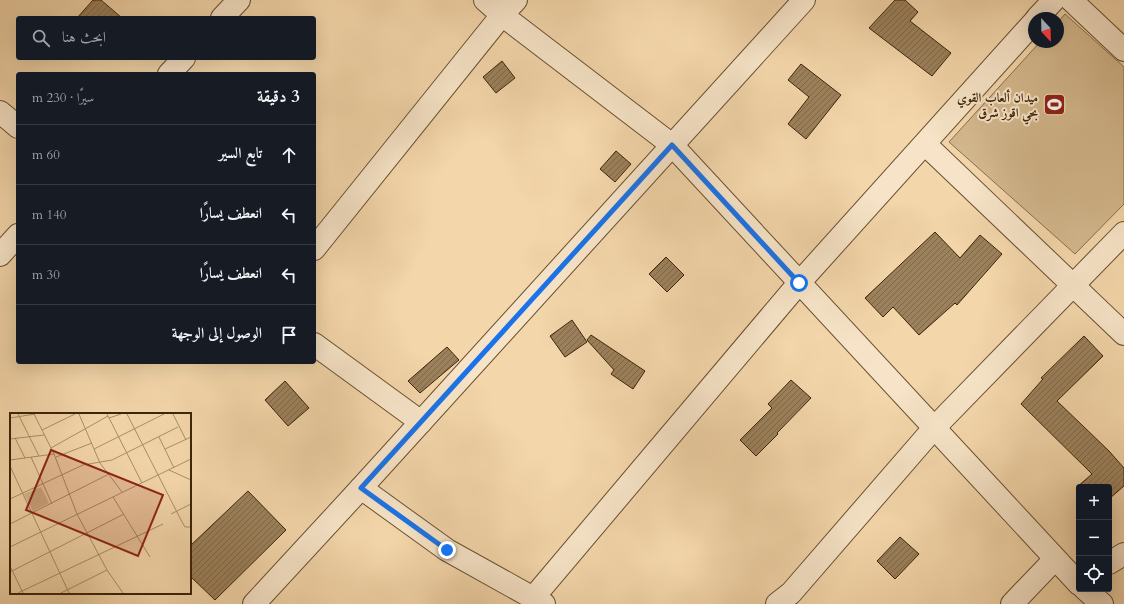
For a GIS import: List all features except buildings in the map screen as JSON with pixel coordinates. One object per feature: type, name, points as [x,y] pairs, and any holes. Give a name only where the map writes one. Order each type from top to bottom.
[{"type":"street","points":[[224,16],[239,0]]},
{"type":"street","points":[[485,0],[509,8],[672,145],[1076,580]]},
{"type":"street","points":[[254,604],[804,0]]},
{"type":"street","points":[[1043,12],[1054,0]]},
{"type":"street","points":[[1071,0],[1124,50]]},
{"type":"street","points":[[316,247],[509,8]]},
{"type":"street","points":[[361,488],[447,550],[538,601],[799,283],[1028,29]]},
{"type":"street","points":[[171,72],[182,60]]},
{"type":"street","points":[[0,112],[16,125]]},
{"type":"street","points":[[925,144],[1124,334]]},
{"type":"street","points":[[777,604],[791,593],[934,428],[1124,233]]},
{"type":"street","points":[[0,255],[16,238]]},
{"type":"street","points":[[316,345],[421,422]]},
{"type":"street","points":[[1112,561],[1124,554]]},
{"type":"street","points":[[1012,604],[1055,559]]},
{"type":"street","points":[[1089,592],[1102,604]]},
{"type":"shaded area","name":"ميدان ألعاب القوي بحي اقوز شرق","points":[[1065,14],[1124,67],[1124,204],[1075,254],[949,142],[1035,48],[1064,48]]},
{"type":"place","name":"ميدان ألعاب القوي بحي اقوز شرق","points":[[1054,104]]},
{"type":"route","points":[[447,550],[361,488],[672,145],[799,283]]}]
